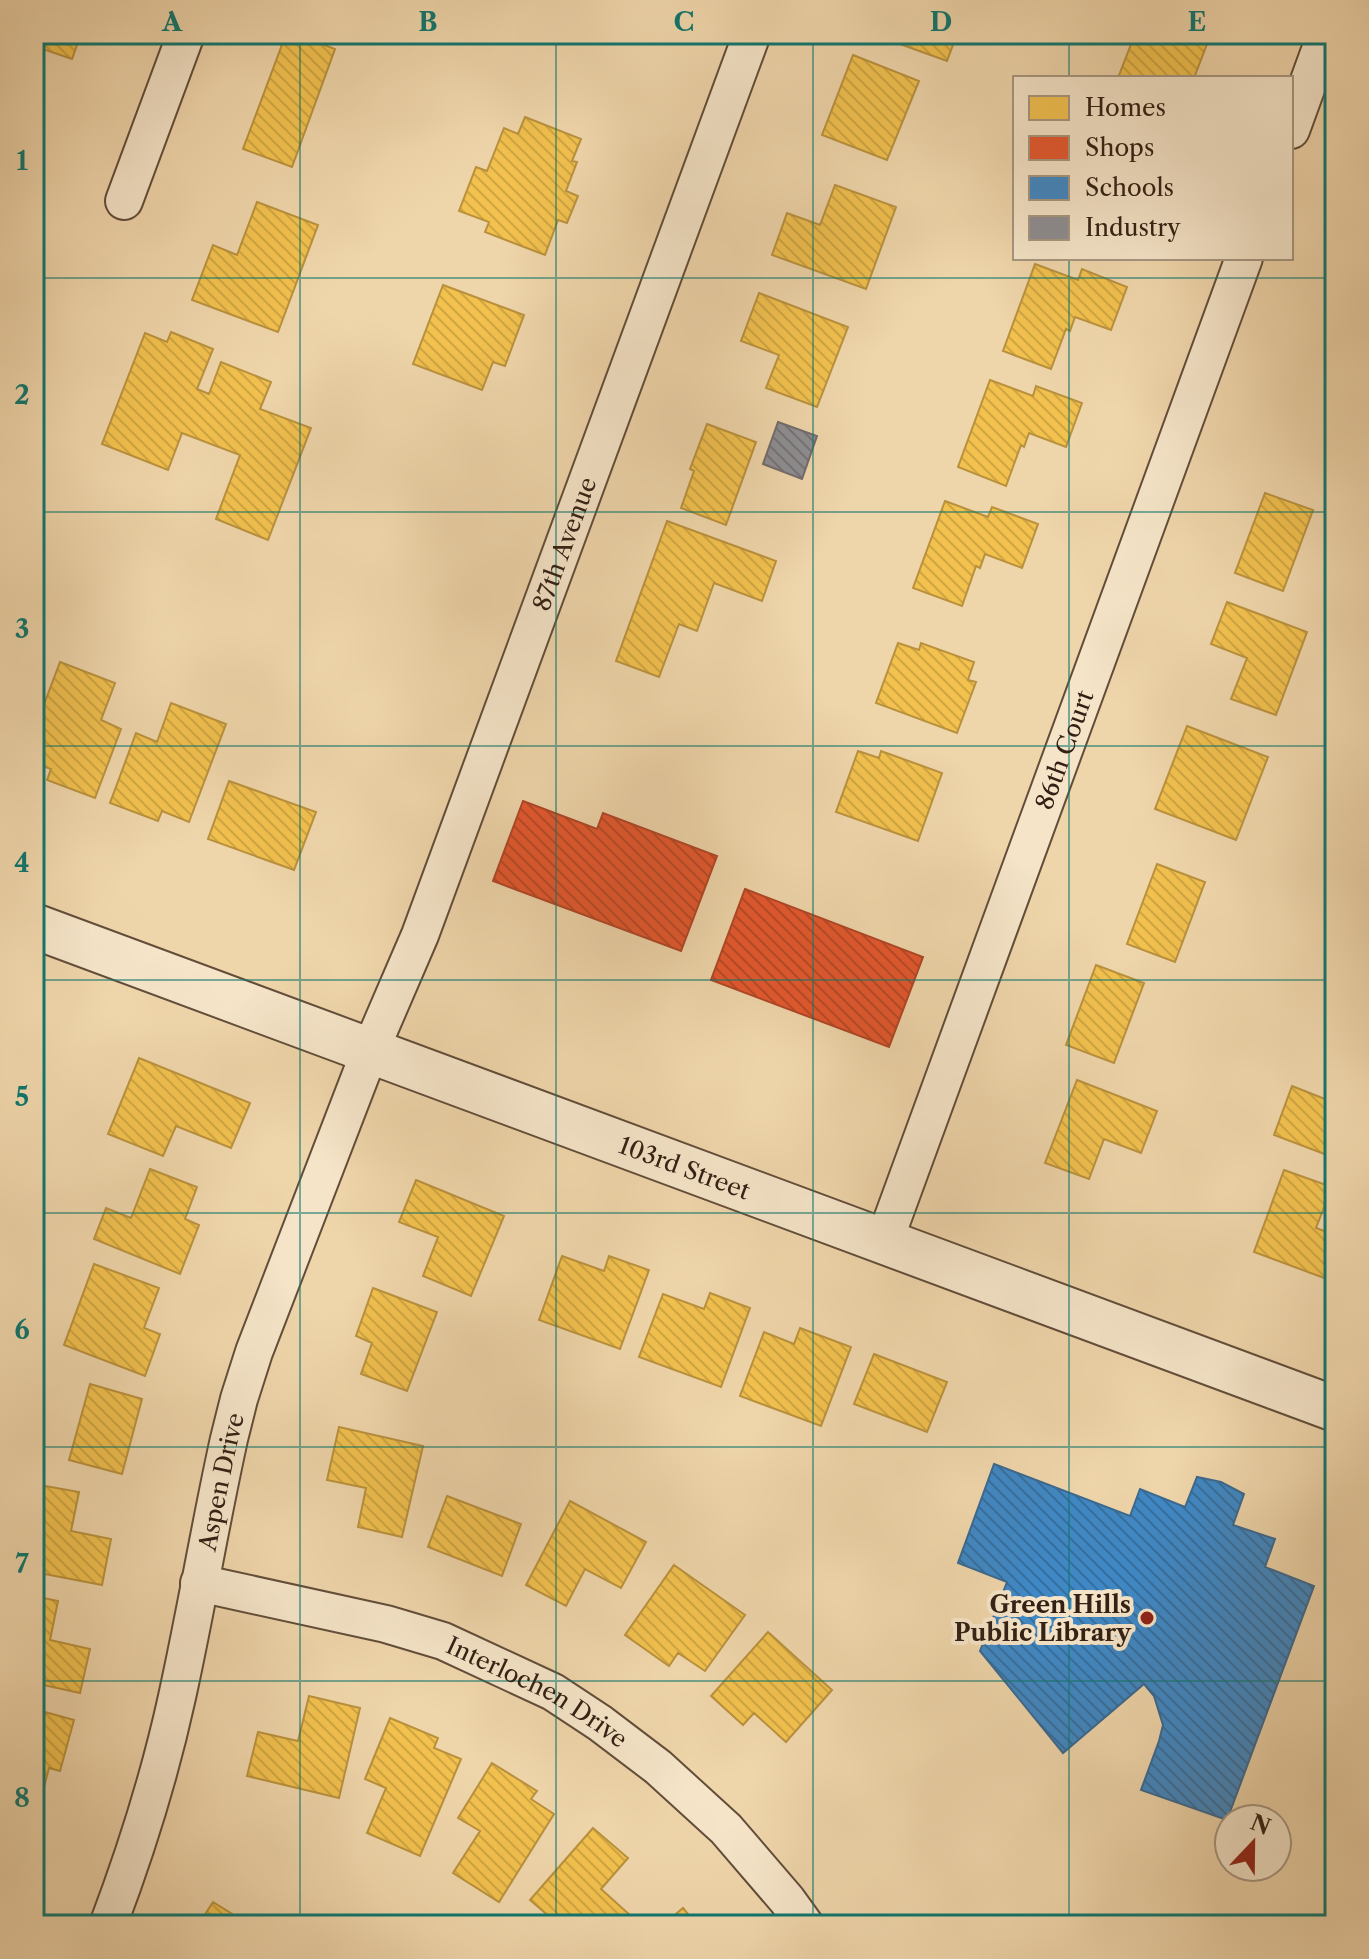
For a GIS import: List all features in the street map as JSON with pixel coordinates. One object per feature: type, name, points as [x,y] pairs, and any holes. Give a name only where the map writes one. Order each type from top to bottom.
[{"type":"street","points":[[124,201],[186,34]]},
{"type":"street","name":"87th Avenue","points":[[370,1051],[420,935],[752,34]]},
{"type":"street","points":[[1293,125],[1326,34]]},
{"type":"street","name":"86th Court","points":[[884,1242],[1243,260]]},
{"type":"street","name":"103rd Street","points":[[34,926],[1335,1409]]},
{"type":"street","name":"Aspen Drive","points":[[108,1925],[149,1806],[177,1698],[239,1399],[254,1352],[370,1051]]},
{"type":"street","name":"Interlochen Drive","points":[[199,1583],[386,1624],[443,1641],[553,1692],[658,1767],[726,1829],[805,1925]]},
{"type":"building: Homes","points":[[34,34],[81,34],[72,59],[34,46]]},
{"type":"building: Homes","points":[[286,34],[296,34],[335,49],[292,167],[243,149]]},
{"type":"building: Homes","points":[[872,34],[957,34],[947,61]]},
{"type":"building: Homes","points":[[1135,34],[1181,34],[1207,44],[1195,76],[1119,76]]},
{"type":"building: Homes","points":[[853,55],[919,81],[887,160],[822,135]]},
{"type":"building: Homes","points":[[525,117],[581,139],[572,161],[577,162],[566,191],[578,196],[567,223],[558,220],[545,255],[485,232],[489,222],[459,211],[476,167],[487,171],[504,128],[518,134]]},
{"type":"building: Homes","points":[[835,185],[896,207],[866,289],[772,255],[787,213],[820,225]]},
{"type":"building: Homes","points":[[257,202],[318,225],[278,332],[192,300],[213,245],[237,255]]},
{"type":"building: Homes","points":[[1035,264],[1078,280],[1082,269],[1127,287],[1111,330],[1075,317],[1070,331],[1066,329],[1051,369],[1003,351]]},
{"type":"building: Homes","points":[[443,285],[524,315],[505,366],[493,362],[482,390],[413,364]]},
{"type":"building: Homes","points":[[759,293],[848,327],[817,407],[766,388],[779,355],[741,341]]},
{"type":"building: Homes","points":[[171,332],[213,349],[197,389],[209,394],[221,362],[271,382],[260,409],[311,428],[268,540],[216,519],[240,455],[182,433],[168,470],[102,444],[145,333],[167,342]]},
{"type":"building: Homes","points":[[990,380],[1033,396],[1036,386],[1082,403],[1066,447],[1029,433],[1024,447],[1021,445],[1006,486],[958,467]]},
{"type":"building: Homes","points":[[707,424],[756,442],[726,525],[681,508],[694,471],[690,469]]},
{"type":"building: Homes","points":[[1265,493],[1313,510],[1283,591],[1235,573]]},
{"type":"building: Homes","points":[[945,501],[988,517],[992,507],[1038,524],[1022,568],[985,554],[980,568],[976,566],[962,606],[913,588]]},
{"type":"building: Homes","points":[[667,521],[776,561],[762,601],[714,583],[697,631],[679,624],[659,677],[616,661]]},
{"type":"building: Homes","points":[[1227,602],[1307,632],[1276,715],[1231,699],[1247,658],[1211,644]]},
{"type":"building: Homes","points":[[898,643],[919,650],[921,643],[974,662],[968,680],[976,682],[957,733],[876,703]]},
{"type":"building: Homes","points":[[60,662],[115,683],[101,720],[121,729],[95,798],[47,780],[51,769],[34,763],[34,731]]},
{"type":"building: Homes","points":[[171,703],[226,724],[189,822],[162,811],[158,821],[110,803],[136,733],[157,742]]},
{"type":"building: Homes","points":[[1187,726],[1268,757],[1236,840],[1155,809]]},
{"type":"building: Homes","points":[[858,751],[879,758],[881,751],[942,773],[918,841],[836,812]]},
{"type":"building: Homes","points":[[229,781],[316,812],[294,870],[208,839]]},
{"type":"building: Homes","points":[[1157,864],[1205,882],[1175,962],[1127,944]]},
{"type":"building: Homes","points":[[1096,965],[1144,983],[1114,1063],[1066,1045]]},
{"type":"building: Homes","points":[[139,1058],[250,1103],[231,1148],[176,1126],[163,1156],[108,1134]]},
{"type":"building: Homes","points":[[1077,1080],[1157,1111],[1141,1153],[1104,1139],[1089,1179],[1045,1163]]},
{"type":"building: Homes","points":[[1292,1086],[1335,1103],[1335,1158],[1274,1135]]},
{"type":"building: Homes","points":[[150,1169],[197,1187],[185,1219],[199,1225],[180,1274],[94,1239],[106,1208],[131,1218]]},
{"type":"building: Homes","points":[[1284,1170],[1332,1187],[1316,1228],[1335,1235],[1335,1282],[1254,1252]]},
{"type":"building: Homes","points":[[416,1180],[504,1216],[471,1296],[423,1276],[438,1237],[399,1222]]},
{"type":"building: Homes","points":[[562,1256],[604,1271],[609,1256],[649,1270],[620,1349],[539,1320]]},
{"type":"building: Homes","points":[[94,1264],[159,1288],[144,1328],[160,1334],[145,1376],[64,1345]]},
{"type":"building: Homes","points":[[373,1288],[437,1312],[407,1391],[361,1374],[372,1343],[356,1336]]},
{"type":"building: Homes","points":[[710,1293],[750,1308],[721,1387],[639,1357],[663,1294],[704,1309]]},
{"type":"building: Homes","points":[[800,1328],[851,1347],[821,1426],[740,1396],[764,1332],[794,1344]]},
{"type":"building: Homes","points":[[874,1354],[947,1382],[927,1432],[854,1404]]},
{"type":"building: Homes","points":[[90,1384],[142,1399],[122,1474],[69,1460]]},
{"type":"building: Homes","points":[[339,1427],[423,1446],[402,1537],[358,1527],[366,1488],[327,1480]]},
{"type":"building: Homes","points":[[34,1484],[79,1492],[71,1531],[111,1539],[102,1585],[34,1572]]},
{"type":"building: Homes","points":[[447,1496],[521,1524],[502,1576],[428,1547]]},
{"type":"building: Homes","points":[[570,1501],[646,1542],[621,1588],[585,1569],[566,1606],[526,1585]]},
{"type":"building: Homes","points":[[674,1565],[745,1615],[705,1671],[678,1653],[669,1666],[625,1635]]},
{"type":"building: Homes","points":[[34,1596],[58,1601],[50,1640],[90,1649],[80,1693],[34,1683]]},
{"type":"building: Homes","points":[[768,1632],[832,1690],[786,1742],[754,1713],[743,1725],[711,1696]]},
{"type":"building: Homes","points":[[309,1696],[360,1708],[339,1798],[247,1776],[258,1732],[298,1741]]},
{"type":"building: Homes","points":[[34,1709],[74,1720],[60,1771],[49,1768],[42,1795],[34,1793]]},
{"type":"building: Homes","points":[[390,1718],[438,1738],[434,1748],[461,1759],[420,1856],[367,1833],[386,1788],[365,1779]]},
{"type":"building: Homes","points":[[492,1763],[537,1791],[531,1799],[554,1814],[499,1902],[453,1873],[480,1831],[458,1818]]},
{"type":"building: Homes","points":[[593,1828],[628,1858],[601,1889],[631,1916],[623,1925],[559,1925],[530,1900]]},
{"type":"building: Homes","points":[[213,1902],[250,1925],[198,1925]]},
{"type":"building: Homes","points":[[683,1908],[697,1925],[663,1925]]},
{"type":"building: Shops","points":[[523,801],[597,829],[603,813],[717,856],[681,951],[493,881]]},
{"type":"building: Shops","points":[[745,889],[923,957],[889,1047],[711,980]]},
{"type":"building: Schools","name":"Green Hills Public Library","points":[[994,1464],[1130,1516],[1140,1489],[1185,1507],[1197,1477],[1221,1482],[1244,1494],[1233,1525],[1275,1539],[1265,1567],[1314,1586],[1233,1803],[1213,1803],[1213,1815],[1141,1790],[1163,1725],[1154,1696],[1144,1684],[1063,1753],[980,1651],[1007,1582],[958,1563]]},
{"type":"building: Industry","points":[[778,422],[817,436],[802,479],[763,464]]},
{"type":"place","name":"Green Hills Public Library","points":[[1147,1618]]}]
